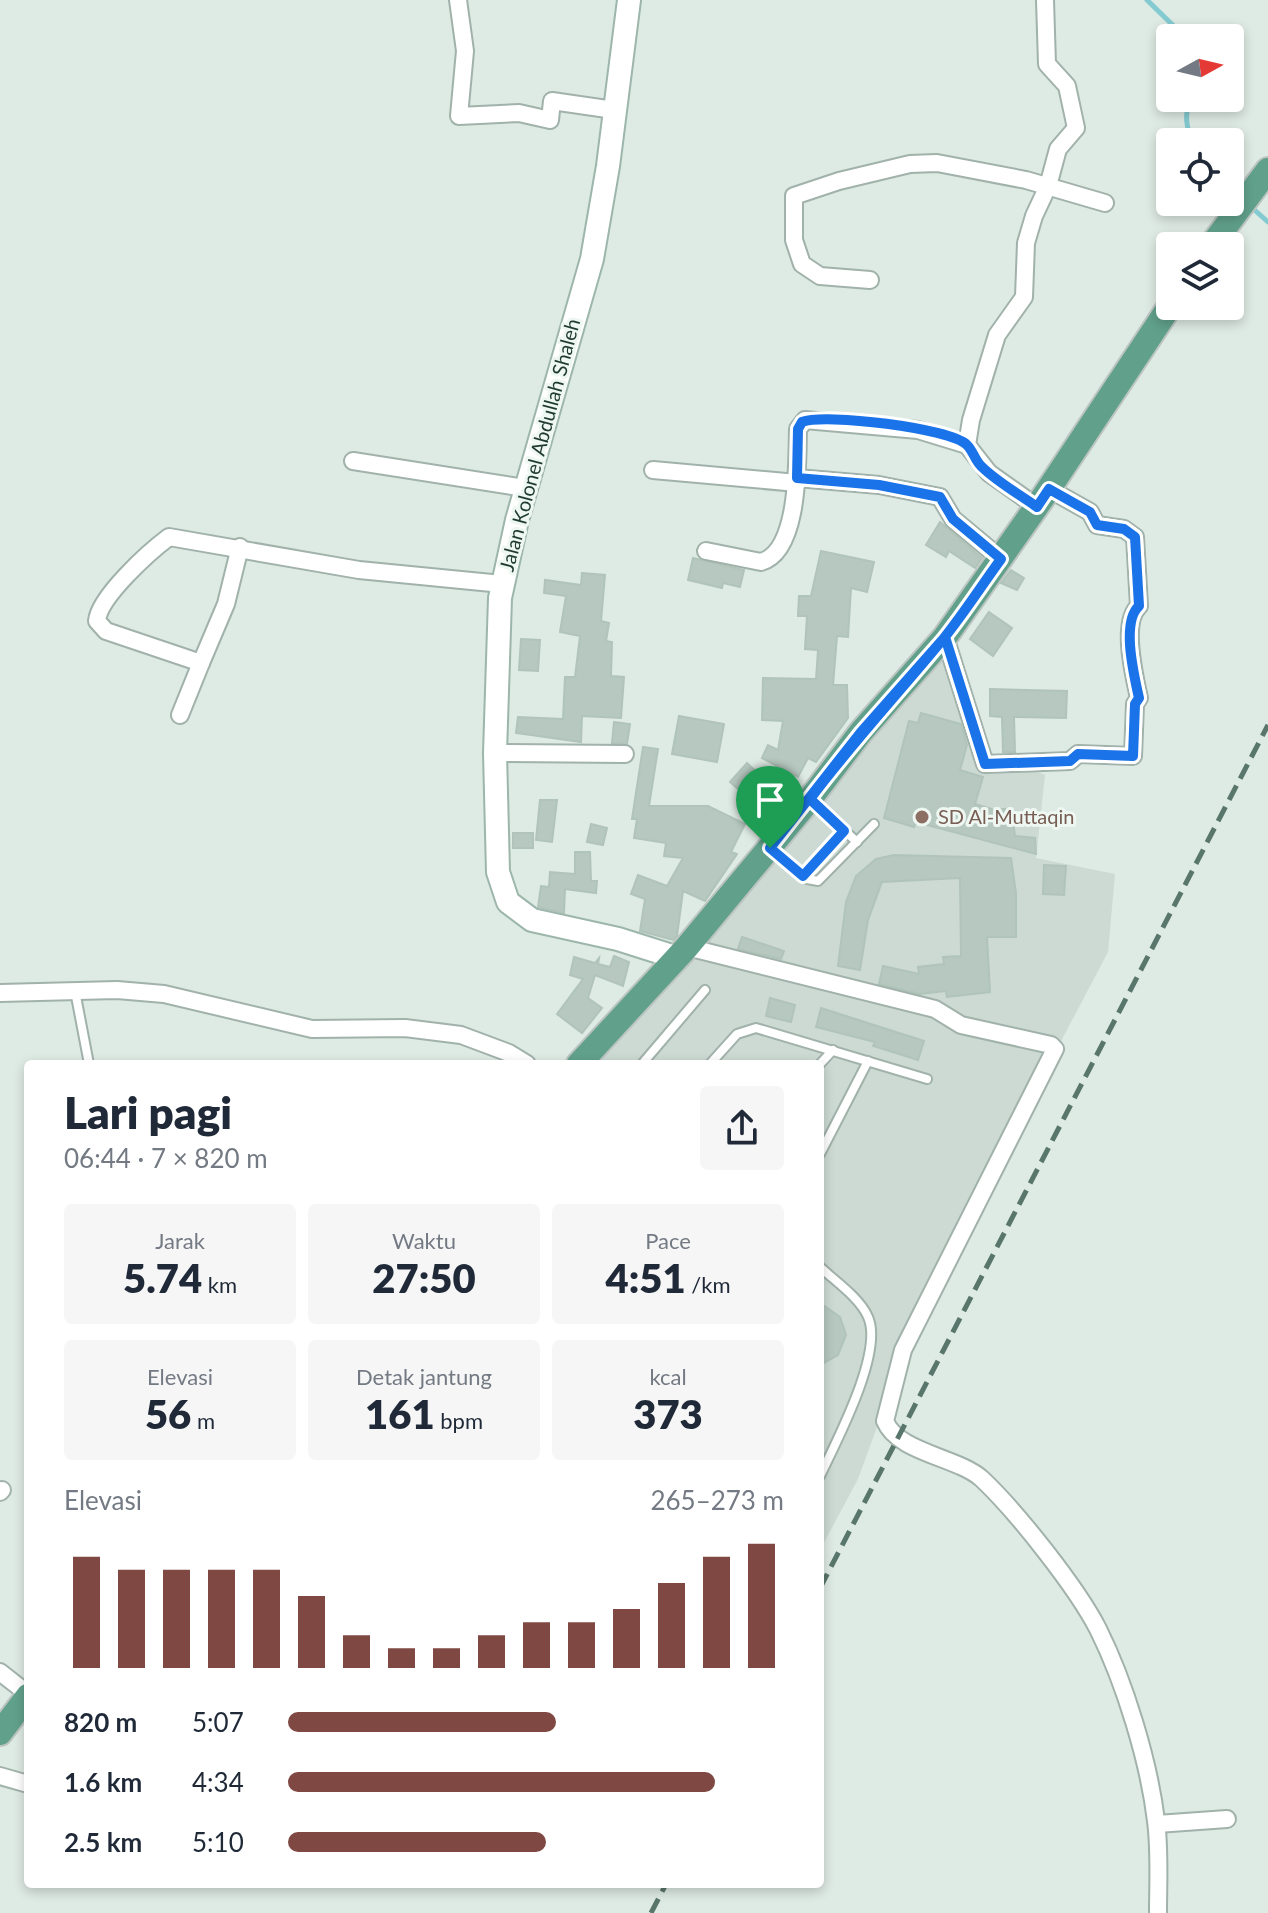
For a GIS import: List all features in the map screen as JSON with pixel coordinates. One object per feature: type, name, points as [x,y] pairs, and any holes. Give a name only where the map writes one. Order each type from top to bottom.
[{"type":"main road","name":"Jalan Kolonel Abdullah Shaleh","points":[[629,0],[592,259],[556,392],[525,488],[502,584],[497,632],[495,753],[499,880],[512,908],[541,924],[683,952]]},
{"type":"main road","points":[[1220,232],[1264,176]]},
{"type":"main road","points":[[583,1060],[683,952],[810,799],[861,732],[945,637],[1043,498],[1161,320]]},
{"type":"main road","points":[[0,1733],[24,1700]]},
{"type":"street","points":[[458,0],[465,51],[459,116],[505,112],[550,120],[552,101],[614,110]]},
{"type":"street","points":[[967,445],[971,420],[997,335],[1024,297],[1027,237],[1048,186],[1058,149],[1074,132],[1077,124],[1065,82],[1047,64],[1045,0]]},
{"type":"street","points":[[870,280],[820,276],[802,264],[794,240],[794,196],[812,188],[910,164],[937,163],[1048,186],[1105,203]]},
{"type":"street","points":[[706,551],[767,561],[790,522],[797,480],[798,429],[802,422],[809,419],[918,430],[967,445],[980,465],[1043,498],[1090,512],[1097,525],[1124,529],[1135,537],[1139,606],[1133,611],[1129,627],[1139,698],[1135,704],[1133,756],[1078,754],[1070,761],[985,764],[945,637]]},
{"type":"street","points":[[353,461],[525,488]]},
{"type":"street","points":[[653,470],[879,485],[940,497],[953,519],[1001,559]]},
{"type":"street","points":[[201,663],[102,629],[98,614],[132,572],[169,537],[359,570],[502,584]]},
{"type":"street","points":[[180,715],[226,604],[240,547]]},
{"type":"street","points":[[495,753],[625,754]]},
{"type":"street","points":[[683,952],[935,1009],[956,1024],[1051,1045],[1055,1049],[903,1350],[885,1421],[891,1430],[917,1448],[980,1477],[1082,1602],[1112,1664],[1150,1784],[1157,1824],[1158,1913]]},
{"type":"street","points":[[0,993],[117,990],[192,998],[312,1029],[405,1028],[461,1035],[520,1060]]},
{"type":"street","points":[[0,1672],[24,1692]]},
{"type":"street","points":[[0,1776],[24,1783]]},
{"type":"street","points":[[1157,1824],[1227,1819]]},
{"type":"lane","points":[[810,799],[857,842]]},
{"type":"lane","points":[[770,848],[811,881],[822,879],[874,824]]},
{"type":"lane","points":[[803,876],[844,831]]},
{"type":"lane","points":[[75,990],[88,1060]]},
{"type":"lane","points":[[645,1060],[705,990]]},
{"type":"lane","points":[[714,1060],[733,1038],[750,1029],[762,1029],[927,1079]]},
{"type":"lane","points":[[824,1060],[833,1050]]},
{"type":"lane","points":[[824,1146],[868,1061]]},
{"type":"lane","points":[[824,1271],[864,1311],[871,1333],[858,1392],[824,1467]]},
{"type":"shaded area","name":"SD Al-Muttaqin","points":[[944,650],[982,749],[1045,775],[1036,858],[1115,874],[1108,952],[1060,1043],[695,944]]},
{"type":"shaded area","points":[[697,954],[1051,1048],[898,1354],[881,1416],[858,1479],[824,1543],[824,1060],[601,1060]]},
{"type":"building","points":[[940,522],[982,558],[975,568],[949,551],[946,557],[926,545]]},
{"type":"building","points":[[821,551],[874,562],[867,592],[851,588],[848,637],[837,636],[833,685],[847,685],[848,718],[816,762],[808,758],[798,777],[762,758],[768,745],[778,750],[783,721],[762,720],[763,678],[816,679],[818,650],[805,649],[807,616],[798,616],[799,596],[811,596]]},
{"type":"building","points":[[693,558],[744,570],[740,587],[723,583],[722,588],[688,580]]},
{"type":"building","points":[[1011,570],[1024,578],[1017,590],[1001,583]]},
{"type":"building","points":[[582,573],[605,575],[601,621],[609,623],[606,641],[612,642],[611,676],[624,677],[621,718],[582,716],[581,742],[516,733],[518,717],[563,719],[565,677],[575,677],[580,636],[560,632],[566,596],[544,593],[545,580],[581,585]]},
{"type":"building","points":[[989,612],[1012,628],[993,656],[970,639]]},
{"type":"building","points":[[521,639],[540,640],[538,671],[519,670]]},
{"type":"building","points":[[990,689],[1067,691],[1066,718],[1014,717],[1015,752],[1003,752],[1002,717],[990,716]]},
{"type":"building","points":[[921,713],[961,724],[967,745],[960,770],[983,777],[975,804],[995,810],[1011,808],[1015,836],[1035,838],[1036,854],[916,822],[914,827],[884,818],[909,721],[918,723]]},
{"type":"building","points":[[679,716],[724,724],[717,762],[672,754]]},
{"type":"building","points":[[614,722],[630,724],[627,744],[612,743]]},
{"type":"building","points":[[643,747],[658,749],[649,806],[708,806],[745,824],[731,852],[737,854],[705,901],[683,891],[677,936],[673,940],[640,931],[645,899],[631,894],[638,875],[667,886],[683,858],[664,856],[666,843],[634,838],[637,819],[632,819]]},
{"type":"building","points":[[747,763],[778,792],[761,810],[730,782]]},
{"type":"building","points":[[540,800],[557,800],[552,842],[536,840]]},
{"type":"building","points":[[591,824],[607,828],[603,845],[587,842]]},
{"type":"building","points":[[513,833],[533,833],[533,848],[513,848]]},
{"type":"building","points":[[575,852],[590,852],[591,881],[597,881],[596,893],[565,889],[564,913],[538,907],[541,886],[549,887],[550,872],[575,874]]},
{"type":"building","points":[[894,855],[1011,858],[1016,893],[1016,937],[987,937],[990,992],[947,997],[946,991],[920,994],[879,984],[883,966],[919,974],[918,967],[944,964],[943,957],[961,956],[960,878],[882,882],[868,920],[860,970],[838,966],[846,902],[856,876],[876,859]]},
{"type":"building","points":[[1044,865],[1066,866],[1064,895],[1043,894]]},
{"type":"building","points":[[742,937],[784,951],[781,959],[738,949]]},
{"type":"building","points":[[614,956],[629,962],[623,986],[595,975],[588,998],[602,1008],[582,1033],[557,1014],[583,979],[570,975],[574,957],[595,963],[599,958],[598,964],[610,967]]},
{"type":"building","points":[[770,998],[795,1005],[791,1022],[766,1016]]},
{"type":"building","points":[[821,1008],[924,1041],[918,1060],[873,1046],[875,1042],[816,1027]]},
{"type":"building","points":[[824,1306],[840,1317],[846,1335],[838,1355],[824,1363]]},
{"type":"waterway","points":[[1147,0],[1172,24]]},
{"type":"waterway","points":[[1187,112],[1188,128]]},
{"type":"waterway","points":[[1249,205],[1268,222]]},
{"type":"railway","points":[[824,1580],[1268,725]]},
{"type":"railway","points":[[651,1913],[664,1888]]},
{"type":"place","name":"SD Al-Muttaqin","points":[[922,817]]},
{"type":"route","points":[[770,848],[803,876],[844,831],[810,799],[861,732],[903,684],[945,637],[1001,559],[953,519],[945,500],[940,497],[879,485],[797,478],[798,429],[802,422],[809,419],[899,427],[954,439],[967,445],[989,473],[1037,507],[1049,489],[1090,512],[1097,525],[1124,529],[1135,537],[1134,569],[1139,574],[1139,606],[1133,611],[1129,627],[1133,673],[1139,698],[1135,704],[1133,756],[1096,753],[1078,754],[1070,761],[985,764],[945,637],[861,732],[770,848]]}]
